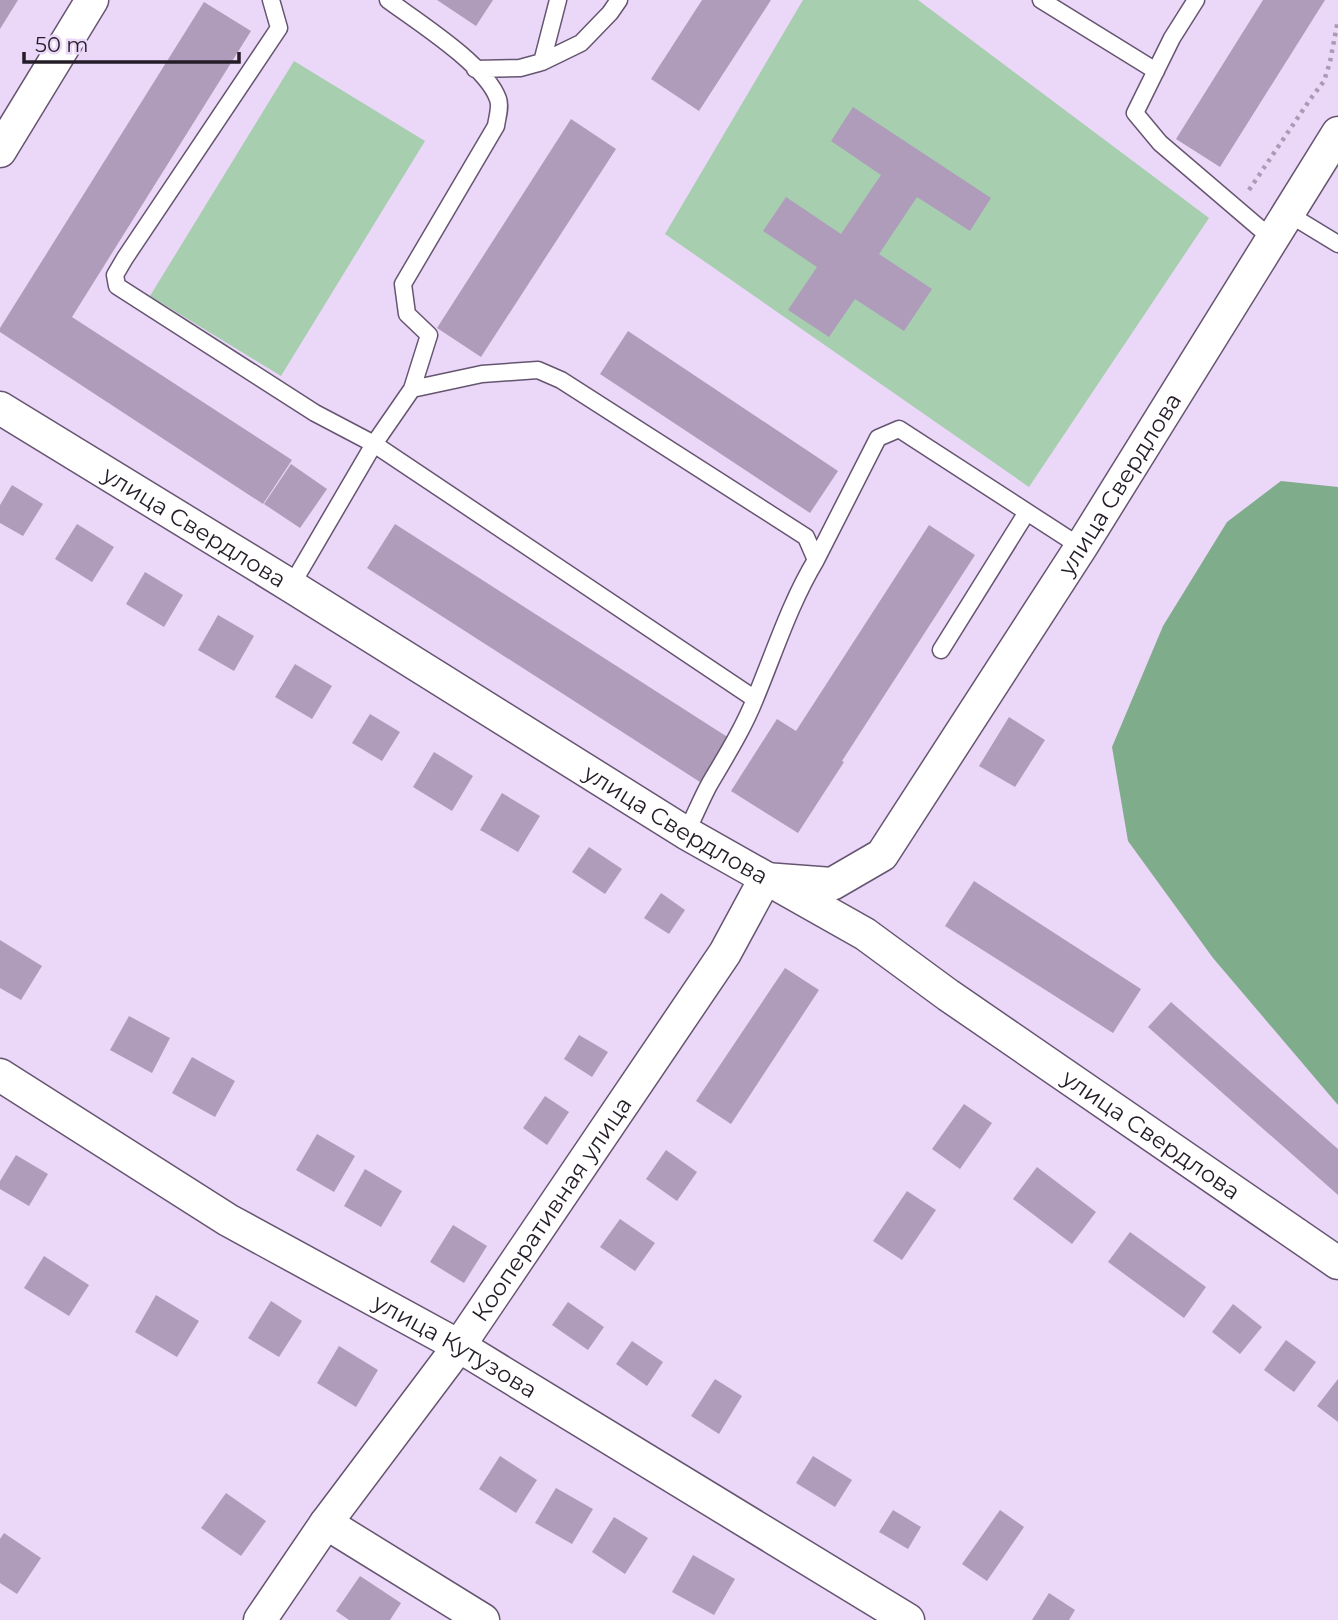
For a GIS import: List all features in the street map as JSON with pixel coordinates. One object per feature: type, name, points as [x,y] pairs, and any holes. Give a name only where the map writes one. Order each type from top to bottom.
[{"type":"street","points":[[3,138],[92,0]]},
{"type":"street","name":"улица Свердлова","points":[[765,879],[832,884],[881,855],[1081,547],[1338,133]]},
{"type":"street","name":"улица Свердлова","points":[[0,408],[291,586],[685,833],[865,934],[948,995],[1338,1263]]},
{"type":"street","name":"Кооперативная улица","points":[[260,1620],[326,1523],[459,1346],[724,953],[765,879]]},
{"type":"street","name":"улица Кутузова","points":[[0,1075],[228,1220],[459,1346],[908,1620]]},
{"type":"street","points":[[326,1523],[483,1620]]},
{"type":"lane","points":[[271,0],[279,28],[125,258],[115,275],[117,286],[315,413],[374,444],[755,699]]},
{"type":"lane","points":[[291,586],[374,444],[412,389],[429,335],[407,314],[403,284],[496,126],[499,102],[490,83],[459,52],[388,0]]},
{"type":"lane","points":[[542,62],[558,0]]},
{"type":"lane","points":[[475,69],[520,68],[542,62],[581,43],[610,13],[618,0]]},
{"type":"lane","points":[[1041,0],[1156,71]]},
{"type":"lane","points":[[1196,0],[1172,38],[1135,113],[1160,143],[1236,209],[1279,226],[1338,244]]},
{"type":"lane","points":[[412,389],[482,374],[538,370],[561,380],[806,537],[816,559]]},
{"type":"lane","points":[[685,833],[739,735],[806,577],[878,438],[899,429],[1081,547]]},
{"type":"lane","points":[[941,650],[1027,512]]},
{"type":"path","points":[[1236,209],[1324,81],[1338,20]]},
{"type":"green space","points":[[803,0],[918,0],[1209,218],[1029,487],[665,234]]},
{"type":"green space","points":[[294,61],[425,141],[281,376],[150,296]]},
{"type":"green space","points":[[1281,481],[1338,487],[1338,1105],[1213,958],[1128,841],[1112,747],[1163,626],[1227,522]]},
{"type":"building","points":[[0,0],[18,0],[0,29]]},
{"type":"building","points":[[437,0],[493,0],[476,26]]},
{"type":"building","points":[[702,0],[771,0],[699,111],[651,79]]},
{"type":"building","points":[[1263,0],[1325,0],[1220,167],[1176,139]]},
{"type":"building","points":[[204,2],[251,31],[72,317],[292,460],[263,504],[0,332],[0,328]]},
{"type":"building","points":[[853,107],[991,198],[970,231],[917,197],[879,254],[932,289],[904,331],[855,299],[829,337],[788,310],[817,267],[763,231],[786,197],[841,234],[881,175],[831,141]]},
{"type":"building","points":[[571,119],[616,149],[481,357],[437,328]]},
{"type":"building","points":[[628,331],[838,471],[810,513],[600,374]]},
{"type":"building","points":[[291,464],[327,489],[300,528],[264,504]]},
{"type":"building","points":[[12,485],[43,504],[23,536],[0,523],[0,505]]},
{"type":"building","points":[[77,524],[114,547],[92,582],[55,559]]},
{"type":"building","points":[[395,524],[729,738],[700,782],[367,568]]},
{"type":"building","points":[[929,525],[975,555],[798,833],[731,791],[777,719],[796,731]]},
{"type":"building","points":[[145,572],[183,595],[164,627],[126,604]]},
{"type":"building","points":[[218,615],[254,636],[234,671],[198,650]]},
{"type":"building","points":[[295,664],[332,686],[312,719],[275,697]]},
{"type":"building","points":[[370,714],[400,732],[382,761],[352,743]]},
{"type":"building","points":[[1009,717],[1045,740],[1015,787],[979,766]]},
{"type":"building","points":[[434,752],[473,776],[452,811],[413,787]]},
{"type":"building","points":[[502,793],[540,816],[518,852],[480,830]]},
{"type":"building","points":[[589,847],[622,869],[605,894],[572,872]]},
{"type":"building","points":[[974,881],[1141,989],[1113,1033],[945,926]]},
{"type":"building","points":[[661,893],[685,910],[669,934],[644,918]]},
{"type":"building","points":[[0,940],[42,966],[21,1000],[0,988]]},
{"type":"building","points":[[785,968],[819,990],[731,1124],[696,1101]]},
{"type":"building","points":[[1171,1002],[1338,1149],[1338,1195],[1148,1027]]},
{"type":"building","points":[[129,1016],[170,1038],[152,1073],[110,1050]]},
{"type":"building","points":[[579,1035],[608,1052],[592,1077],[564,1059]]},
{"type":"building","points":[[192,1057],[235,1081],[215,1117],[172,1093]]},
{"type":"building","points":[[545,1096],[569,1112],[547,1145],[523,1128]]},
{"type":"building","points":[[964,1104],[992,1123],[960,1169],[932,1149]]},
{"type":"building","points":[[317,1134],[355,1156],[334,1192],[296,1170]]},
{"type":"building","points":[[666,1150],[697,1172],[677,1201],[646,1179]]},
{"type":"building","points":[[16,1155],[48,1174],[29,1206],[0,1189],[0,1181]]},
{"type":"building","points":[[1037,1167],[1096,1212],[1072,1244],[1013,1199]]},
{"type":"building","points":[[365,1169],[402,1191],[381,1227],[344,1206]]},
{"type":"building","points":[[907,1191],[936,1210],[902,1260],[873,1241]]},
{"type":"building","points":[[620,1219],[655,1243],[635,1271],[600,1247]]},
{"type":"building","points":[[453,1225],[487,1246],[464,1283],[430,1262]]},
{"type":"building","points":[[1130,1232],[1206,1287],[1184,1318],[1108,1262]]},
{"type":"building","points":[[44,1256],[89,1285],[69,1316],[24,1288]]},
{"type":"building","points":[[156,1295],[199,1321],[177,1357],[135,1332]]},
{"type":"building","points":[[271,1301],[302,1321],[279,1357],[248,1338]]},
{"type":"building","points":[[568,1302],[604,1327],[588,1350],[552,1325]]},
{"type":"building","points":[[1233,1304],[1262,1327],[1240,1354],[1212,1332]]},
{"type":"building","points":[[1286,1340],[1316,1362],[1294,1392],[1264,1370]]},
{"type":"building","points":[[632,1341],[663,1362],[647,1386],[616,1364]]},
{"type":"building","points":[[339,1346],[378,1370],[356,1407],[317,1383]]},
{"type":"building","points":[[715,1379],[742,1396],[719,1434],[691,1416]]},
{"type":"building","points":[[1338,1379],[1338,1422],[1317,1406]]},
{"type":"building","points":[[500,1456],[537,1480],[516,1513],[479,1489]]},
{"type":"building","points":[[813,1456],[852,1480],[835,1507],[796,1483]]},
{"type":"building","points":[[556,1488],[593,1509],[572,1544],[535,1523]]},
{"type":"building","points":[[226,1493],[266,1521],[241,1556],[201,1528]]},
{"type":"building","points":[[893,1510],[921,1527],[908,1549],[879,1532]]},
{"type":"building","points":[[1000,1510],[1024,1527],[987,1581],[962,1564]]},
{"type":"building","points":[[614,1517],[648,1538],[625,1574],[592,1552]]},
{"type":"building","points":[[4,1533],[41,1558],[17,1594],[0,1583],[0,1539]]},
{"type":"building","points":[[693,1555],[735,1579],[714,1615],[672,1592]]},
{"type":"building","points":[[360,1576],[401,1603],[390,1620],[349,1620],[336,1611]]},
{"type":"building","points":[[1049,1593],[1075,1610],[1069,1620],[1032,1620]]}]
